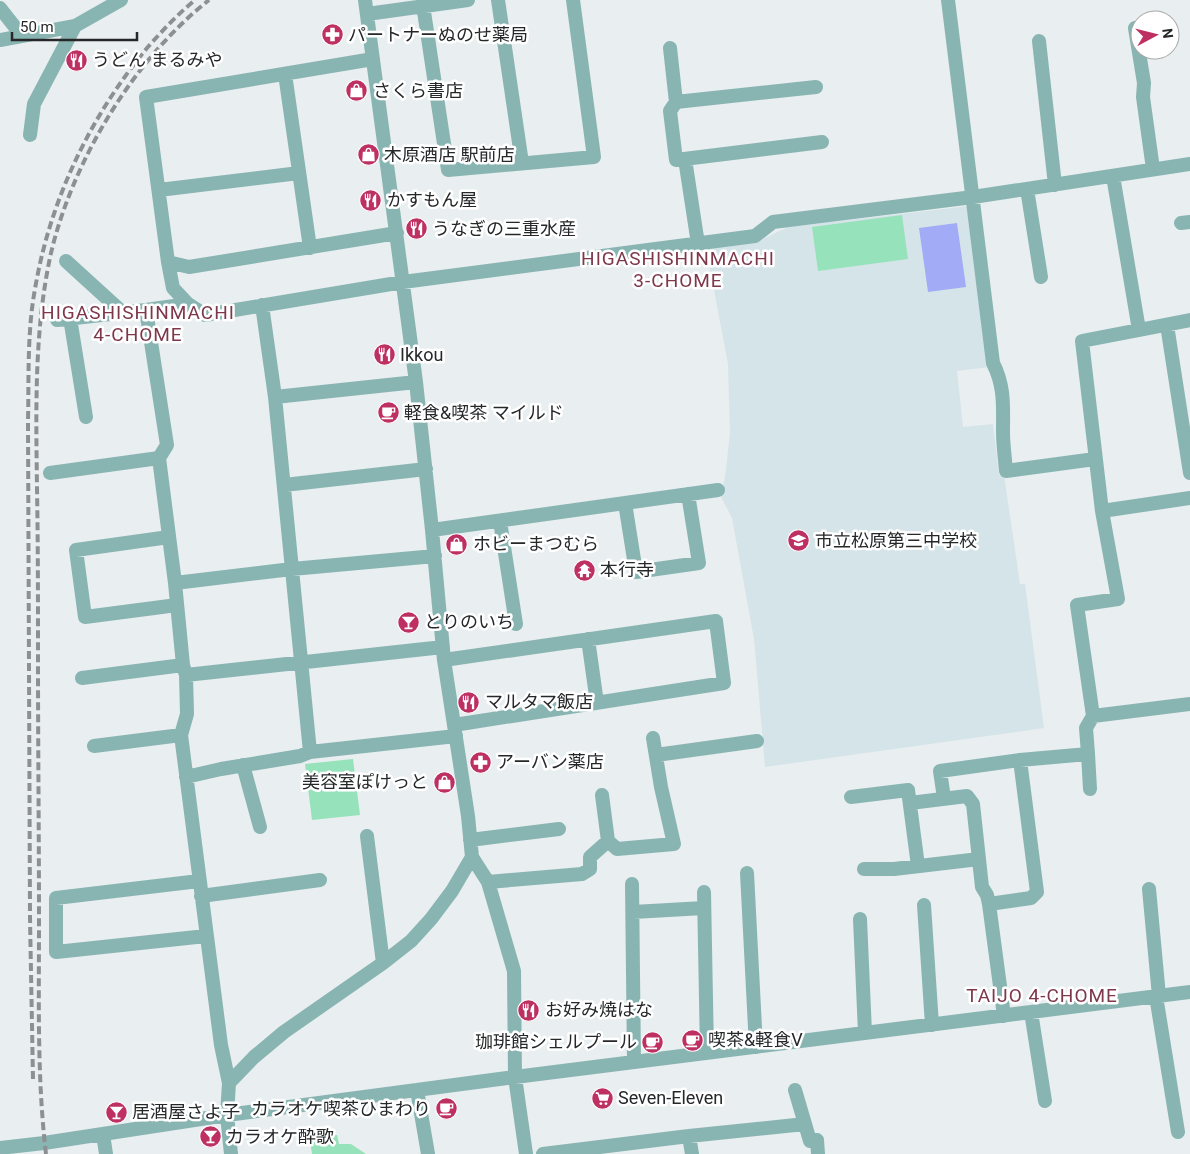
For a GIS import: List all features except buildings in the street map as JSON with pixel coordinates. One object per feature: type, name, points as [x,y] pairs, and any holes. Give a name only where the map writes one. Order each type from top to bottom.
[{"type":"street","points":[[11,0],[0,8],[22,36]]},
{"type":"street","points":[[30,135],[34,104],[75,26],[99,5],[122,0]]},
{"type":"street","points":[[468,0],[423,5],[366,7],[404,282],[426,469],[444,654],[472,857],[488,882],[514,970],[515,1077],[526,1154]]},
{"type":"street","points":[[498,0],[522,164]]},
{"type":"street","points":[[423,5],[448,170],[594,157],[574,0]]},
{"type":"street","points":[[948,0],[994,363],[1000,377],[1004,410],[1003,433],[1006,471],[1095,459]]},
{"type":"street","points":[[0,40],[75,26]]},
{"type":"street","points":[[1039,41],[1055,185]]},
{"type":"street","points":[[670,48],[676,102],[670,111],[676,160],[822,142]]},
{"type":"street","points":[[373,59],[146,97],[173,288],[188,304],[205,315],[404,282],[755,236],[773,222],[973,197],[1190,164]]},
{"type":"street","points":[[1140,60],[1144,83],[1142,97],[1152,169]]},
{"type":"street","points":[[285,74],[310,248]]},
{"type":"street","points":[[676,102],[816,87]]},
{"type":"street","points":[[685,159],[698,244]]},
{"type":"street","points":[[159,190],[299,173]]},
{"type":"street","points":[[1113,176],[1139,330]]},
{"type":"street","points":[[1027,189],[1041,277]]},
{"type":"street","points":[[168,262],[189,267],[397,233]]},
{"type":"street","points":[[66,261],[122,312]]},
{"type":"street","points":[[86,417],[63,319],[188,304]]},
{"type":"street","points":[[262,305],[275,397],[310,752]]},
{"type":"street","points":[[146,310],[167,445],[159,458],[184,670],[187,714],[181,735],[206,936],[222,1045],[230,1083],[227,1115],[231,1154]]},
{"type":"street","points":[[1090,789],[1086,728],[1093,716],[1078,605],[1118,599],[1102,511],[1082,341],[1190,320]]},
{"type":"street","points":[[1166,325],[1190,473]]},
{"type":"street","points":[[275,397],[416,382]]},
{"type":"street","points":[[50,473],[159,458]]},
{"type":"street","points":[[284,486],[426,469]]},
{"type":"street","points":[[432,530],[718,490]]},
{"type":"street","points":[[625,503],[636,572],[699,563],[688,494]]},
{"type":"street","points":[[1102,511],[1190,498]]},
{"type":"street","points":[[500,521],[516,624]]},
{"type":"street","points":[[169,538],[76,550],[85,617],[177,605]]},
{"type":"street","points":[[175,583],[292,569],[435,556]]},
{"type":"street","points":[[82,678],[444,654],[588,639],[716,621],[724,683],[597,703],[455,730],[310,752],[300,756],[186,777]]},
{"type":"street","points":[[588,639],[597,703]]},
{"type":"street","points":[[1093,716],[1190,704]]},
{"type":"street","points":[[94,746],[181,735]]},
{"type":"street","points":[[602,795],[608,841],[617,849],[674,844],[661,787],[653,738]]},
{"type":"street","points":[[656,755],[757,741]]},
{"type":"street","points":[[944,798],[940,771],[1020,760],[1088,754]]},
{"type":"street","points":[[990,904],[1031,898],[1037,892],[1020,760]]},
{"type":"street","points":[[243,765],[260,827]]},
{"type":"street","points":[[851,797],[908,790],[918,866]]},
{"type":"street","points":[[910,803],[967,796],[973,804],[982,887],[990,904],[1004,1016]]},
{"type":"street","points":[[470,840],[559,829]]},
{"type":"street","points":[[367,836],[383,963]]},
{"type":"street","points":[[488,882],[582,874],[590,868],[590,857],[608,841]]},
{"type":"street","points":[[230,1083],[254,1057],[284,1032],[412,941],[452,891],[472,857]]},
{"type":"street","points":[[864,869],[894,869],[979,859]]},
{"type":"street","points":[[747,873],[756,1047]]},
{"type":"street","points":[[201,896],[320,880]]},
{"type":"street","points":[[199,881],[56,898],[56,952],[206,936]]},
{"type":"street","points":[[632,884],[634,1062]]},
{"type":"street","points":[[1149,889],[1158,996],[1178,1132]]},
{"type":"street","points":[[704,892],[707,1053]]},
{"type":"street","points":[[924,905],[932,1025]]},
{"type":"street","points":[[633,912],[704,908]]},
{"type":"street","points":[[860,919],[868,954],[866,1033]]},
{"type":"street","points":[[0,1148],[227,1115],[515,1077],[1190,992]]},
{"type":"street","points":[[1031,1012],[1045,1101]]},
{"type":"street","points":[[417,1090],[428,1154]]},
{"type":"street","points":[[795,1090],[810,1141],[817,1140],[818,1154]]},
{"type":"street","points":[[543,1154],[805,1124]]},
{"type":"street","points":[[103,1134],[106,1154]]},
{"type":"street","points":[[689,1136],[692,1154]]},
{"type":"shaded area","points":[[969,206],[990,367],[957,371],[963,427],[993,424],[999,475],[1004,475],[1020,584],[1025,584],[1044,728],[765,767],[754,639],[732,518],[721,497],[730,433],[728,364],[706,248],[757,242],[788,227]]},
{"type":"green space","points":[[902,215],[908,259],[818,271],[812,227]]},
{"type":"green space","points":[[353,759],[360,815],[312,820],[305,764]]},
{"type":"green space","points":[[319,1132],[320,1136],[337,1135],[339,1144],[351,1144],[366,1154],[312,1154],[309,1134]]},
{"type":"water","points":[[957,223],[966,287],[928,292],[919,228]]},
{"type":"railway","points":[[33,1079],[30,918],[28,421],[32,305],[51,223],[75,161],[90,131],[126,75],[147,48],[195,0]]},
{"type":"railway","points":[[46,1154],[41,1097],[39,1039],[36,429],[37,370],[45,282],[61,218],[74,183],[110,114],[132,81],[156,51],[209,0]]},
{"type":"place","name":"パートナーぬのせ薬局","points":[[332,35]]},
{"type":"place","name":"うどん まるみや","points":[[76,60]]},
{"type":"place","name":"さくら書店","points":[[357,91]]},
{"type":"place","name":"木原酒店 駅前店","points":[[368,155]]},
{"type":"place","name":"かすもん屋","points":[[371,200]]},
{"type":"place","name":"うなぎの三重水産","points":[[416,229]]},
{"type":"place","name":"Ikkou","points":[[384,355]]},
{"type":"place","name":"軽食&喫茶 マイルド","points":[[388,413]]},
{"type":"place","name":"市立松原第三中学校","points":[[799,541]]},
{"type":"place","name":"ホビーまつむら","points":[[457,544]]},
{"type":"place","name":"本行寺","points":[[584,570]]},
{"type":"place","name":"とりのいち","points":[[408,622]]},
{"type":"place","name":"マルタマ飯店","points":[[469,702]]},
{"type":"place","name":"アーバン薬店","points":[[480,762]]},
{"type":"place","name":"美容室ぽけっと","points":[[444,782]]},
{"type":"place","name":"お好み焼はな","points":[[529,1010]]},
{"type":"place","name":"喫茶&軽食V","points":[[692,1040]]},
{"type":"place","name":"珈琲館シェルプール","points":[[653,1042]]},
{"type":"place","name":"Seven-Eleven","points":[[602,1098]]},
{"type":"place","name":"カラオケ喫茶ひまわり","points":[[447,1109]]},
{"type":"place","name":"居酒屋さよ子","points":[[116,1112]]},
{"type":"place","name":"カラオケ酔歌","points":[[210,1137]]},
{"type":"district","name":"HIGASHISHINMACHI 3-CHOME","points":[[678,269]]},
{"type":"district","name":"HIGASHISHINMACHI 4-CHOME","points":[[138,323]]},
{"type":"district","name":"TAIJO 4-CHOME","points":[[1042,995]]}]
